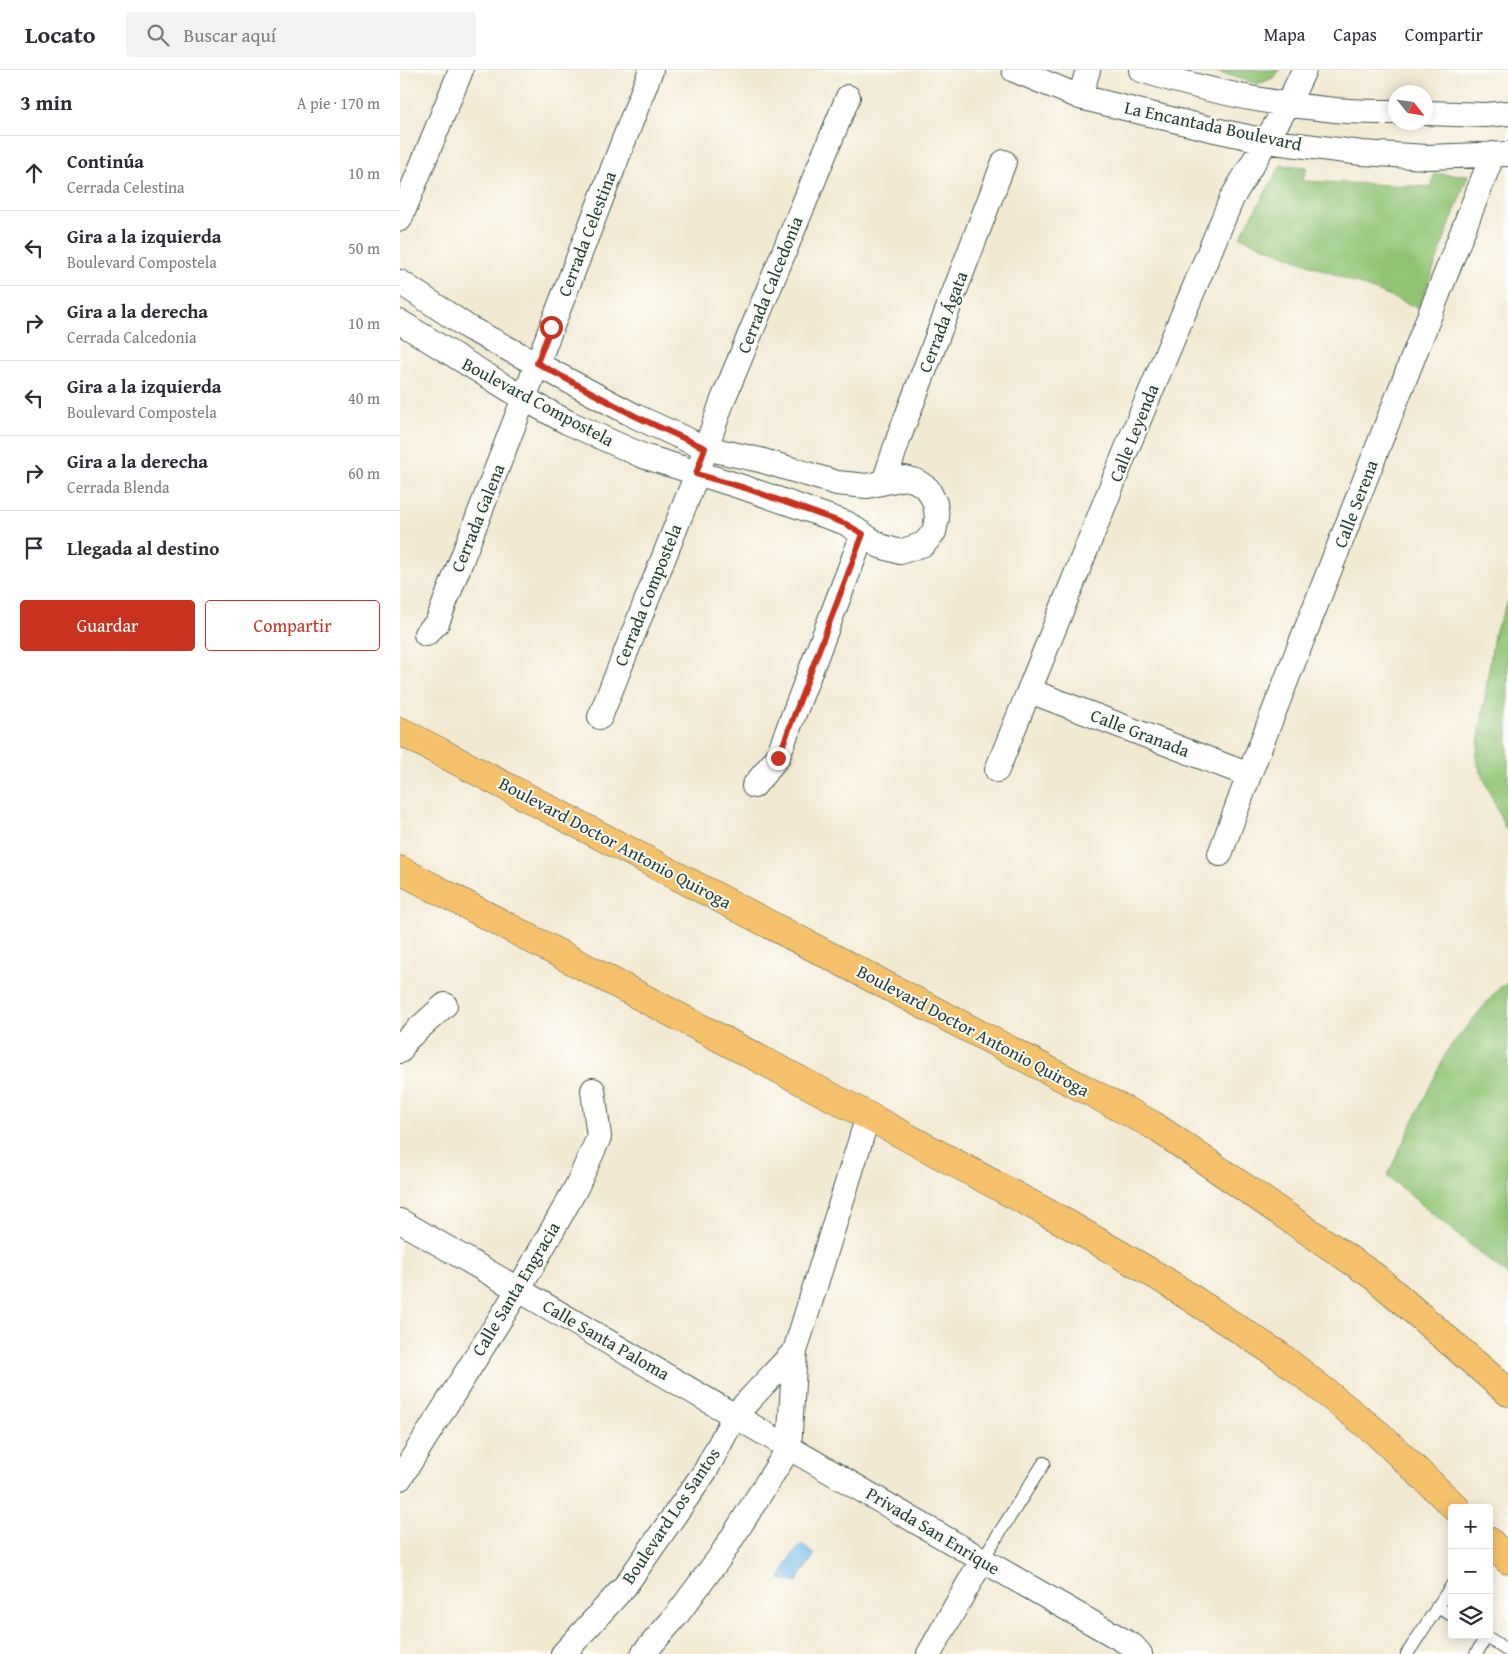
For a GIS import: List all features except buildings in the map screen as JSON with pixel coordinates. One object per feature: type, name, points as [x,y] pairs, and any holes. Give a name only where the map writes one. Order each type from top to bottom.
[{"type":"main road","name":"Boulevard Doctor Antonio Quiroga","points":[[400,731],[1153,1126],[1375,1277],[1508,1392]]},
{"type":"main road","points":[[400,870],[868,1116],[1066,1223],[1162,1279],[1280,1356],[1377,1433],[1452,1504]]},
{"type":"main road","points":[[1493,1545],[1508,1560]]},
{"type":"street","points":[[400,219],[461,70]]},
{"type":"street","name":"Cerrada Celestina","points":[[525,399],[537,363],[651,70]]},
{"type":"street","name":"La Encantada Boulevard","points":[[1014,70],[1080,97],[1266,141],[1362,153],[1427,157],[1501,154]]},
{"type":"street","points":[[1080,97],[1088,70]]},
{"type":"street","name":"La Encantada Boulevard","points":[[1141,70],[1216,90],[1288,104],[1336,110],[1388,112]]},
{"type":"street","name":"Calle Leyenda","points":[[997,770],[1127,448],[1232,198],[1288,104],[1304,70]]},
{"type":"street","name":"Cerrada Calcedonia","points":[[696,474],[726,392],[848,97]]},
{"type":"street","points":[[1433,113],[1508,113]]},
{"type":"street","name":"Calle Serena","points":[[1220,854],[1249,775],[1501,154]]},
{"type":"street","name":"Cerrada Ágata","points":[[884,482],[899,437],[1004,162]]},
{"type":"street","name":"Boulevard Compostela","points":[[400,282],[469,328],[635,416],[705,448],[760,460],[837,484],[867,486],[905,478],[916,481],[928,489],[935,503],[937,518],[934,532],[924,544],[900,552],[880,546],[846,524],[745,488],[643,456],[566,422],[400,322]]},
{"type":"street","name":"Cerrada Galena","points":[[426,634],[437,623],[525,399]]},
{"type":"street","name":"Cerrada Compostela","points":[[600,717],[696,474]]},
{"type":"street","points":[[754,786],[778,758],[863,534]]},
{"type":"street","name":"Calle Granada","points":[[1030,691],[1249,775]]},
{"type":"street","points":[[400,1051],[406,1040],[445,1005]]},
{"type":"street","name":"Calle Santa Engracia","points":[[400,1478],[519,1290],[576,1188],[599,1137],[593,1090]]},
{"type":"street","name":"Boulevard Los Santos","points":[[643,1654],[676,1616],[720,1557],[789,1448],[795,1351],[868,1116]]},
{"type":"street","name":"Calle Santa Paloma","points":[[400,1221],[735,1415]]},
{"type":"street","name":"Boulevard Los Santos","points":[[562,1654],[625,1586],[706,1470],[735,1415],[795,1351]]},
{"type":"street","name":"Privada San Enrique","points":[[735,1415],[1136,1650]]},
{"type":"street","points":[[929,1654],[982,1560]]},
{"type":"lane","points":[[982,1560],[1044,1463]]},
{"type":"lane","points":[[1407,1654],[1448,1591]]},
{"type":"lane","points":[[1438,1606],[1448,1612]]},
{"type":"lane","points":[[1476,1654],[1484,1639]]},
{"type":"lane","points":[[1490,1639],[1508,1651]]},
{"type":"green space","points":[[1211,70],[1279,70],[1275,77],[1259,84]]},
{"type":"green space","points":[[1281,165],[1307,167],[1302,181],[1432,187],[1434,174],[1468,175],[1419,308],[1240,237]]},
{"type":"green space","points":[[1508,602],[1508,830],[1506,830],[1476,760],[1494,634]]},
{"type":"green space","points":[[1508,983],[1508,1276],[1387,1176],[1448,1049],[1500,987]]},
{"type":"water","points":[[802,1544],[814,1555],[797,1582],[780,1579],[792,1555]]},
{"type":"route","points":[[551,327],[537,363],[635,416],[705,448],[696,474],[745,488],[846,524],[863,534],[778,758]]}]
